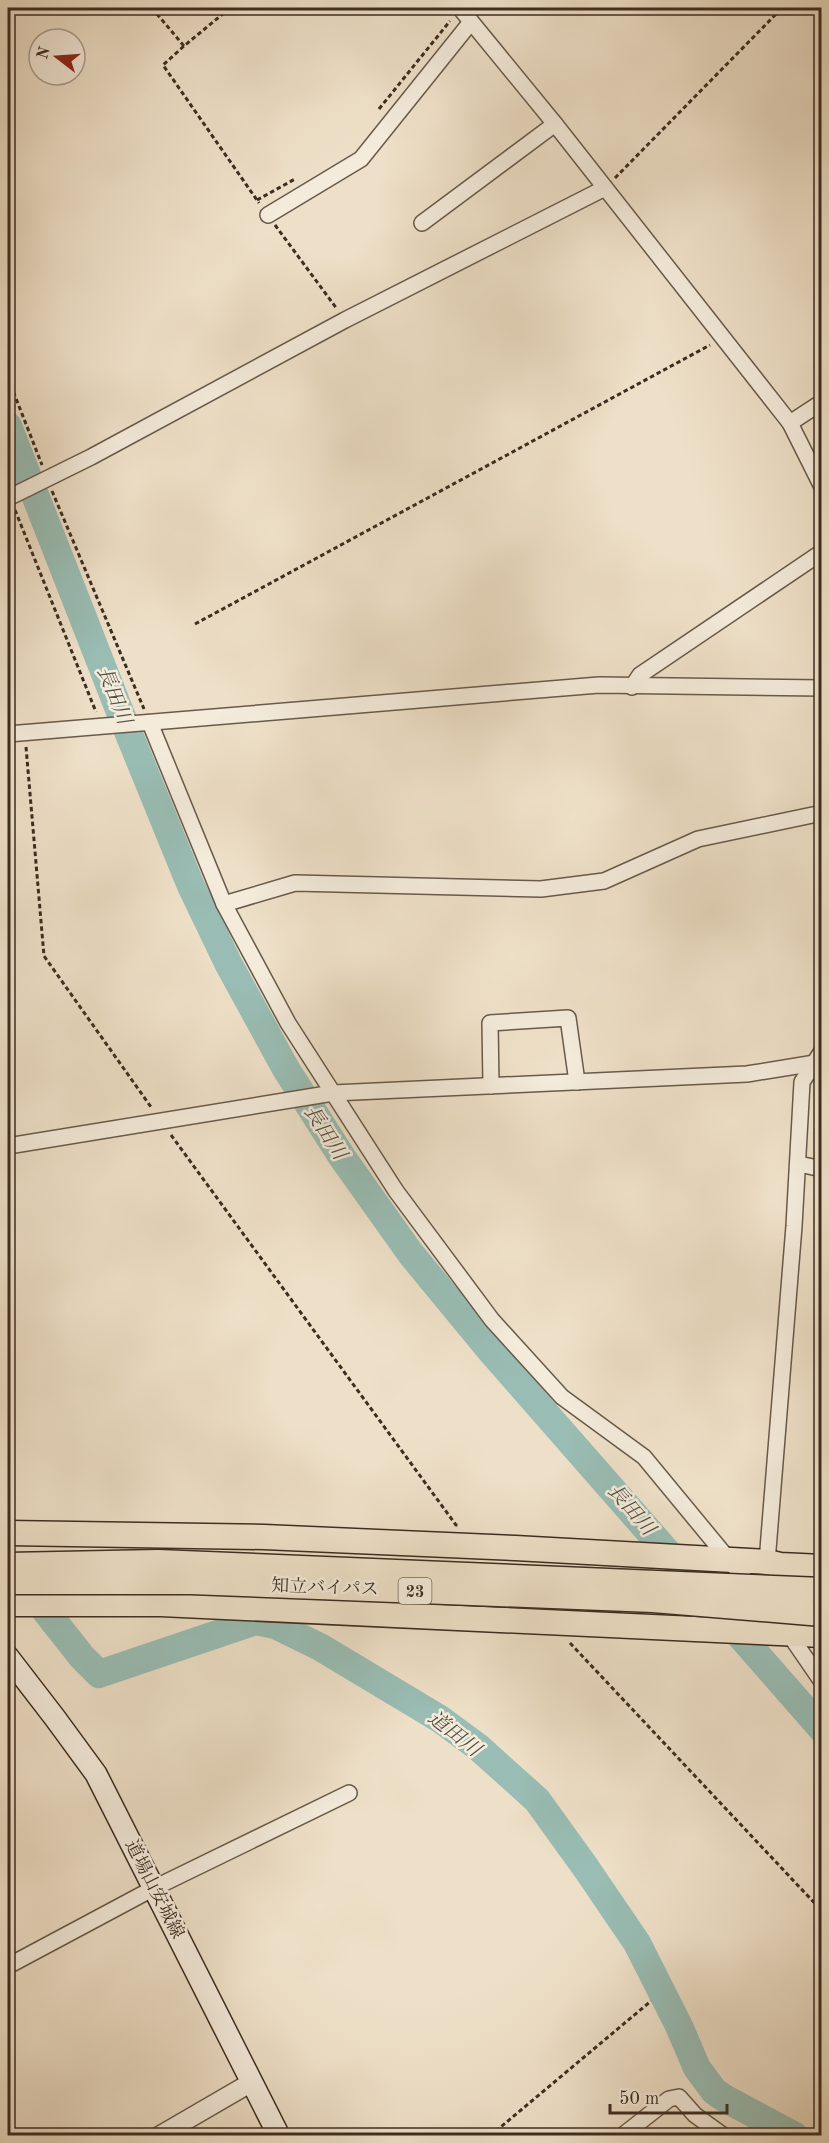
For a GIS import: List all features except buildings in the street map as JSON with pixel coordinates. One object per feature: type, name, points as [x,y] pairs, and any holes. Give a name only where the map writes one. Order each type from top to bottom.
[{"type":"highway","points":[[8,1533],[264,1537],[692,1557],[822,1567]]},
{"type":"highway","name":"知立バイパス","points":[[8,1565],[158,1562],[822,1590]]},
{"type":"highway","name":"知立バイパス","points":[[8,1582],[239,1584],[653,1600],[822,1614]]},
{"type":"highway","name":"23","points":[[8,1604],[161,1604],[822,1635]]},
{"type":"main road","name":"道場山安城線","points":[[8,1657],[96,1774],[279,2136]]},
{"type":"street","points":[[268,215],[361,159],[464,13],[555,124],[790,423],[821,483]]},
{"type":"street","points":[[422,222],[555,124]]},
{"type":"street","points":[[10,496],[48,479],[345,320],[605,188]]},
{"type":"street","points":[[790,423],[822,402]]},
{"type":"street","points":[[632,687],[640,675],[822,552]]},
{"type":"street","points":[[8,735],[599,685],[822,688]]},
{"type":"street","points":[[150,723],[224,904],[288,1023],[396,1191],[492,1320],[562,1397],[644,1457],[728,1559],[822,1682]]},
{"type":"street","points":[[224,904],[294,883],[542,890],[604,881],[698,839],[822,813]]},
{"type":"street","points":[[491,1086],[490,1023],[568,1018],[577,1082]]},
{"type":"street","points":[[8,1146],[333,1093],[747,1074],[818,1057]]},
{"type":"street","points":[[767,1562],[799,1164],[802,1082],[818,1057]]},
{"type":"street","points":[[799,1164],[822,1169]]},
{"type":"street","points":[[8,1966],[154,1888],[349,1792]]},
{"type":"street","points":[[159,2136],[252,2082]]},
{"type":"street","points":[[622,2136],[669,2099],[680,2097],[694,2115],[724,2136]]},
{"type":"path","points":[[152,8],[184,46]]},
{"type":"path","points":[[230,8],[163,65],[257,200],[345,320]]},
{"type":"path","points":[[605,188],[782,8]]},
{"type":"path","points":[[374,116],[434,39],[464,13]]},
{"type":"path","points":[[257,200],[295,179]]},
{"type":"path","points":[[195,624],[723,338]]},
{"type":"path","points":[[8,378],[150,723]]},
{"type":"path","points":[[10,496],[102,728]]},
{"type":"path","points":[[25,734],[44,956],[161,1122],[456,1525],[467,1526]]},
{"type":"path","points":[[568,1641],[822,1911]]},
{"type":"path","points":[[490,2136],[651,2001]]},
{"type":"waterway","name":"長田川","points":[[8,426],[191,886],[228,963],[286,1069],[342,1157],[411,1254],[491,1351],[822,1729]]},
{"type":"waterway","name":"道田川","points":[[26,1586],[82,1657],[99,1674],[256,1621],[275,1625],[320,1647],[440,1719],[478,1747],[537,1800],[637,1943],[679,2026],[697,2068],[714,2091],[795,2136]]}]
